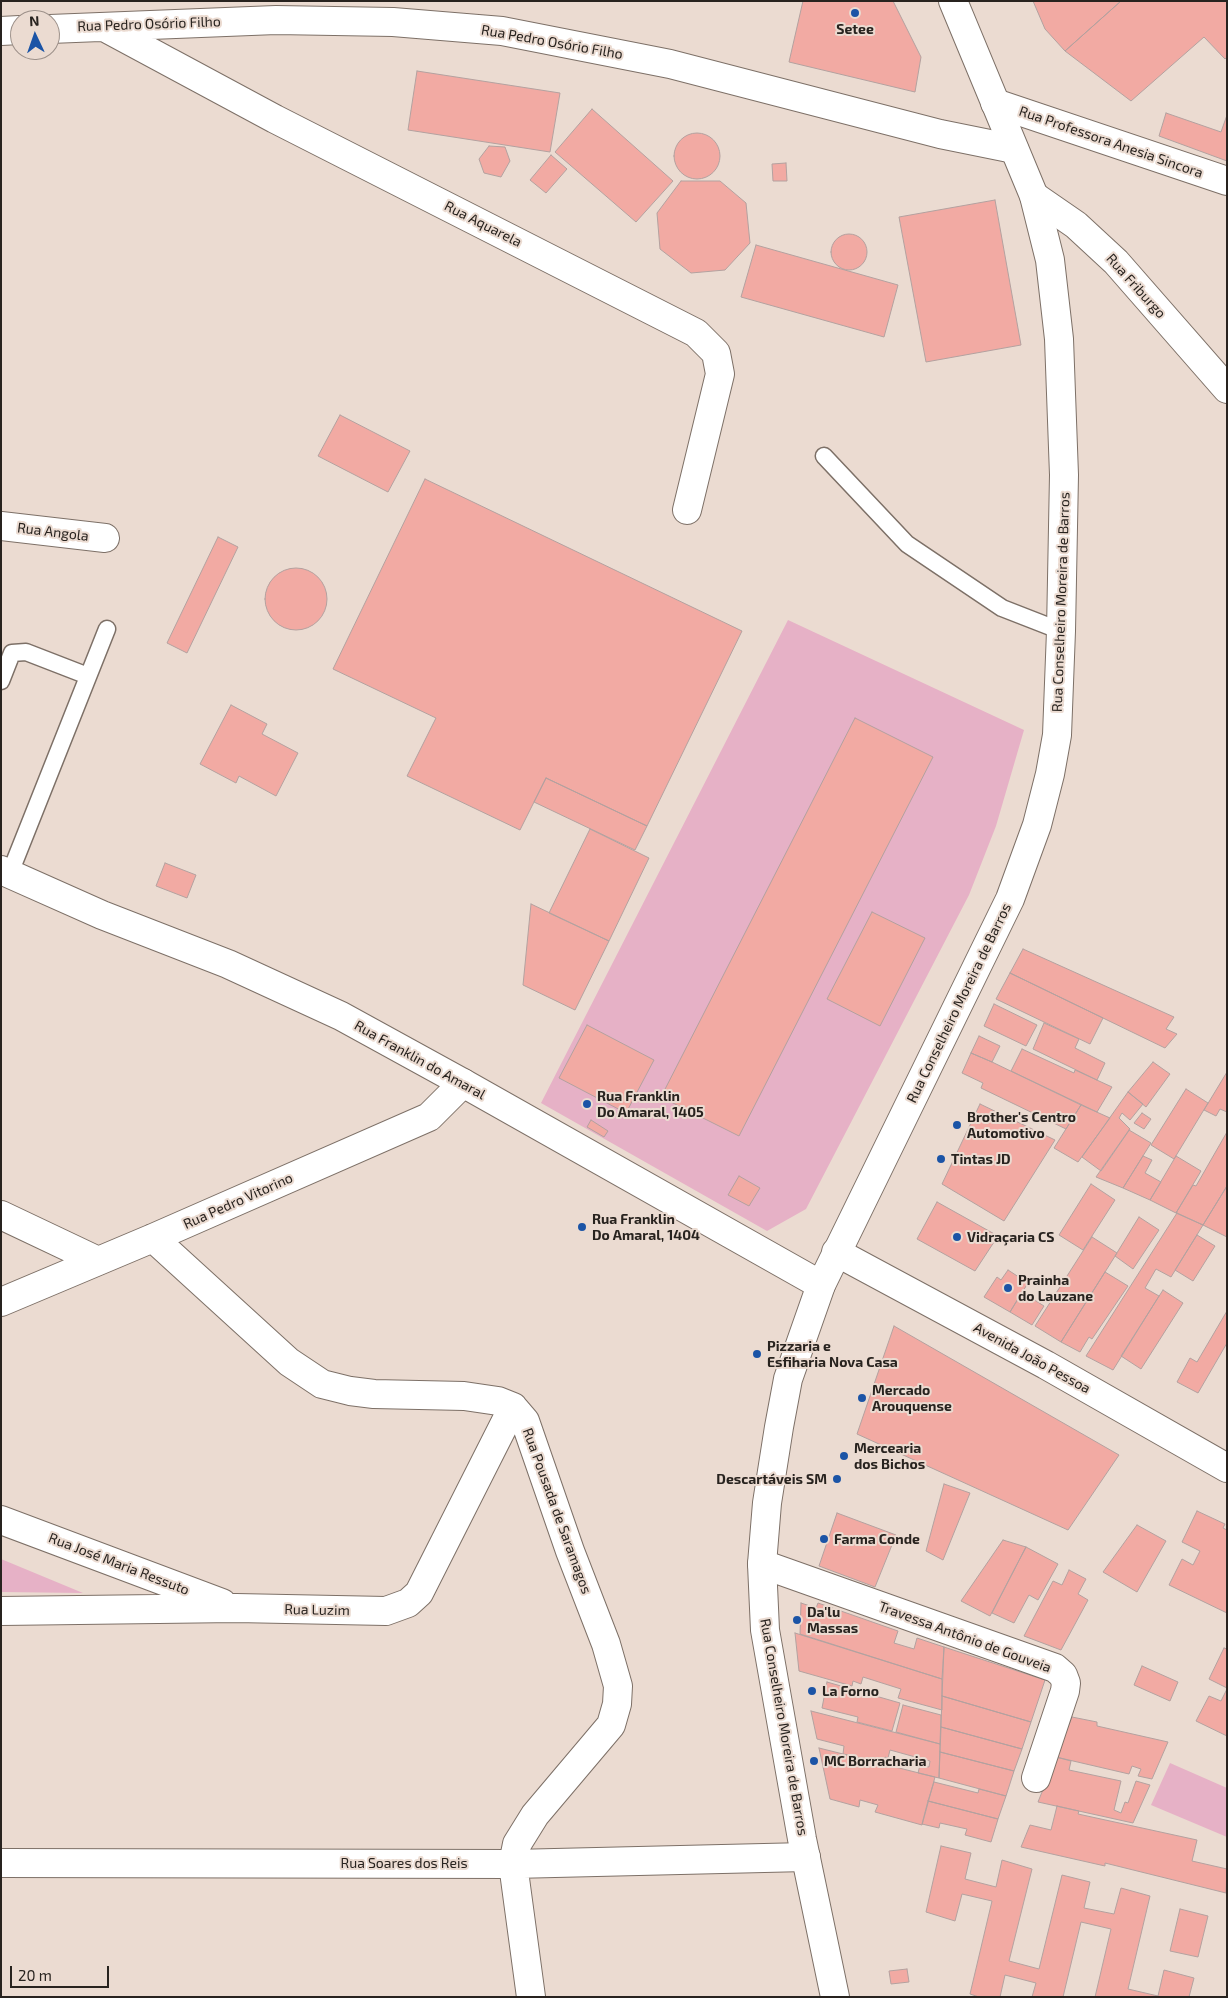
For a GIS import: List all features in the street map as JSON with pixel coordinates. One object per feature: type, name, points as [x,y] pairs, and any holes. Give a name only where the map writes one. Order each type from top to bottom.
[{"type":"street","name":"Rua Conselheiro Moreira de Barros","points":[[835,1997],[806,1857],[765,1630],[762,1564],[767,1503],[788,1379],[821,1285],[836,1252],[1010,899],[1037,825],[1050,774],[1057,735],[1062,631],[1064,475],[1059,339],[1050,260],[1034,196],[953,1]]},
{"type":"street","name":"Rua Pedro Osório Filho","points":[[60,28],[276,20],[393,22],[502,31],[670,64],[940,134],[1014,149]]},
{"type":"street","name":"Rua Aquarela","points":[[103,26],[275,119],[696,333],[716,354],[720,374],[687,510]]},
{"type":"street","name":"Rua Professora Anesia Sincora","points":[[995,103],[1223,184]]},
{"type":"street","name":"Rua Friburgo","points":[[1034,196],[1076,225],[1116,262],[1227,389]]},
{"type":"street","name":"Rua Angola","points":[[1,526],[105,538]]},
{"type":"street","name":"Rua Franklin do Amaral","points":[[6,872],[102,915],[228,964],[332,1012],[463,1083],[821,1285]]},
{"type":"street","name":"Rua Pedro Vitorino","points":[[1,1302],[429,1118],[463,1083]]},
{"type":"street","points":[[1,1215],[98,1261]]},
{"type":"street","points":[[153,1238],[289,1362],[322,1384],[350,1391],[374,1394],[472,1397],[498,1401],[513,1407]]},
{"type":"street","name":"Avenida João Pessoa","points":[[836,1252],[1046,1365],[1227,1468]]},
{"type":"street","name":"Rua Luzim","points":[[1,1611],[236,1608],[386,1611],[408,1603],[419,1593],[513,1407]]},
{"type":"street","name":"Rua Pousada de Saramagos","points":[[513,1407],[525,1422],[570,1551],[606,1644],[618,1686],[617,1704],[611,1725],[535,1815],[517,1844],[513,1864],[531,1997]]},
{"type":"street","name":"Rua José Maria Ressuto","points":[[1,1520],[236,1608]]},
{"type":"street","name":"Travessa Antônio de Gouveia","points":[[762,1564],[1056,1668],[1063,1675],[1066,1683],[1065,1691],[1036,1778]]},
{"type":"street","name":"Rua Soares dos Reis","points":[[1,1863],[513,1864],[806,1857]]},
{"type":"lane","points":[[824,456],[906,544],[1002,608],[1062,631]]},
{"type":"lane","points":[[6,872],[106,629]]},
{"type":"lane","points":[[1,681],[12,653],[26,652],[88,676]]},
{"type":"shaded area","points":[[788,620],[1024,730],[996,826],[969,895],[806,1209],[767,1231],[541,1103]]},
{"type":"shaded area","points":[[1,1559],[83,1593],[1,1592]]},
{"type":"shaded area","points":[[1170,1763],[1227,1788],[1227,1837],[1151,1805]]},
{"type":"building","points":[[803,1],[893,1],[921,57],[915,92],[789,62]]},
{"type":"building","points":[[1033,1],[1121,1],[1065,51],[1045,29]]},
{"type":"building","points":[[1121,1],[1227,1],[1227,57],[1225,59],[1204,37],[1131,101],[1065,51]]},
{"type":"building","points":[[417,71],[560,93],[550,152],[408,130]]},
{"type":"building","points":[[592,109],[673,181],[636,222],[555,152]]},
{"type":"building","points":[[1166,113],[1221,132],[1227,115],[1227,161],[1159,136]]},
{"type":"building","points":[[692,133],[702,133],[716,143],[720,156],[716,169],[710,175],[702,179],[692,179],[678,169],[674,161],[674,151],[684,137]]},
{"type":"building","points":[[489,146],[505,147],[510,161],[501,177],[484,173],[479,159]]},
{"type":"building","points":[[551,155],[567,169],[546,193],[530,180]]},
{"type":"building","points":[[786,163],[787,181],[773,181],[772,164]]},
{"type":"building","points":[[681,181],[720,181],[746,203],[750,243],[725,270],[691,273],[660,249],[657,213]]},
{"type":"building","points":[[995,200],[1021,345],[926,362],[899,217]]},
{"type":"building","points":[[849,234],[862,239],[867,252],[862,265],[849,270],[836,265],[831,252],[836,239]]},
{"type":"building","points":[[756,245],[898,285],[884,337],[741,297]]},
{"type":"building","points":[[340,415],[410,451],[388,492],[318,456]]},
{"type":"building","points":[[425,479],[742,631],[647,826],[546,778],[520,830],[407,776],[436,718],[333,669]]},
{"type":"building","points":[[218,537],[238,547],[187,653],[167,643]]},
{"type":"building","points":[[290,568],[302,568],[318,577],[325,587],[327,599],[325,611],[318,621],[302,630],[290,630],[279,625],[270,616],[265,605],[265,593],[270,582],[279,573]]},
{"type":"building","points":[[231,705],[267,724],[262,734],[298,753],[276,796],[239,776],[236,783],[200,764]]},
{"type":"building","points":[[855,718],[933,757],[739,1136],[661,1097]]},
{"type":"building","points":[[546,778],[647,826],[635,850],[534,802]]},
{"type":"building","points":[[590,829],[649,858],[609,941],[549,913]]},
{"type":"building","points":[[165,863],[196,875],[187,898],[156,886]]},
{"type":"building","points":[[531,904],[609,941],[575,1010],[523,985]]},
{"type":"building","points":[[872,912],[925,938],[880,1026],[827,999]]},
{"type":"building","points":[[1023,949],[1174,1017],[1166,1029],[1177,1034],[1165,1048],[1010,973]]},
{"type":"building","points":[[1010,973],[1103,1018],[1090,1044],[996,999]]},
{"type":"building","points":[[994,1004],[1037,1025],[1026,1046],[984,1026]]},
{"type":"building","points":[[1044,1023],[1079,1039],[1075,1048],[1105,1063],[1097,1080],[1033,1049]]},
{"type":"building","points":[[587,1025],[654,1060],[626,1113],[559,1078]]},
{"type":"building","points":[[979,1036],[1000,1046],[992,1062],[971,1053]]},
{"type":"building","points":[[1022,1049],[1074,1073],[1075,1070],[1112,1087],[1097,1112],[1011,1071]]},
{"type":"building","points":[[971,1053],[1081,1105],[1066,1129],[981,1088],[983,1083],[962,1073]]},
{"type":"building","points":[[1153,1062],[1170,1074],[1146,1107],[1128,1092]]},
{"type":"building","points":[[1227,1072],[1227,1112],[1220,1109],[1216,1116],[1204,1110]]},
{"type":"building","points":[[1186,1089],[1208,1103],[1174,1159],[1151,1145]]},
{"type":"building","points":[[1128,1092],[1143,1104],[1130,1120],[1122,1113],[1119,1118],[1130,1129],[1101,1171],[1082,1157]]},
{"type":"building","points":[[980,1104],[1055,1140],[1004,1221],[942,1184]]},
{"type":"building","points":[[1081,1105],[1110,1118],[1078,1162],[1054,1148]]},
{"type":"building","points":[[1142,1113],[1151,1119],[1144,1129],[1134,1123]]},
{"type":"building","points":[[591,1120],[608,1131],[604,1137],[587,1127]]},
{"type":"building","points":[[1129,1130],[1151,1143],[1123,1188],[1096,1177]]},
{"type":"building","points":[[1227,1132],[1227,1186],[1203,1225],[1176,1213],[1193,1185],[1196,1186]]},
{"type":"building","points":[[1143,1156],[1152,1160],[1145,1173],[1161,1182],[1150,1200],[1123,1188]]},
{"type":"building","points":[[1176,1156],[1201,1171],[1176,1213],[1150,1200]]},
{"type":"building","points":[[739,1176],[760,1188],[749,1206],[728,1195]]},
{"type":"building","points":[[1091,1184],[1115,1200],[1083,1250],[1059,1235]]},
{"type":"building","points":[[1227,1186],[1227,1237],[1203,1225]]},
{"type":"building","name":"Vidraçaria CS","points":[[937,1202],[998,1236],[975,1271],[917,1239]]},
{"type":"building","points":[[1177,1213],[1203,1225],[1171,1277],[1156,1269],[1145,1288],[1159,1296],[1113,1370],[1086,1356]]},
{"type":"building","points":[[1139,1217],[1159,1230],[1133,1269],[1115,1256]]},
{"type":"building","points":[[1197,1235],[1215,1246],[1193,1281],[1175,1270]]},
{"type":"building","points":[[1092,1237],[1117,1253],[1061,1342],[1035,1326]]},
{"type":"building","name":"Prainha do Lauzane","points":[[1008,1270],[1028,1283],[1010,1312],[984,1297],[997,1277],[1001,1280]]},
{"type":"building","points":[[1105,1272],[1128,1286],[1092,1339],[1089,1337],[1080,1352],[1061,1342]]},
{"type":"building","points":[[1163,1290],[1183,1303],[1141,1369],[1121,1356]]},
{"type":"building","points":[[1022,1292],[1044,1306],[1032,1325],[1010,1312]]},
{"type":"building","points":[[1227,1311],[1227,1343],[1198,1393],[1177,1382],[1190,1358],[1197,1362]]},
{"type":"building","points":[[894,1326],[1119,1455],[1068,1530],[857,1434]]},
{"type":"building","points":[[944,1484],[970,1493],[943,1560],[926,1551]]},
{"type":"building","points":[[1197,1511],[1225,1524],[1223,1528],[1227,1530],[1227,1613],[1169,1585],[1182,1559],[1193,1565],[1200,1551],[1182,1542]]},
{"type":"building","points":[[837,1513],[896,1535],[875,1587],[819,1566]]},
{"type":"building","points":[[1137,1525],[1166,1541],[1137,1592],[1103,1572]]},
{"type":"building","points":[[1003,1540],[1026,1547],[990,1616],[961,1601]]},
{"type":"building","points":[[1026,1547],[1058,1564],[1038,1600],[1029,1595],[1014,1623],[992,1613]]},
{"type":"building","points":[[1069,1570],[1086,1579],[1078,1594],[1088,1600],[1061,1650],[1024,1636],[1053,1581],[1062,1585]]},
{"type":"building","points":[[801,1603],[816,1608],[818,1603],[898,1631],[894,1643],[914,1649],[917,1638],[944,1647],[942,1679],[800,1634]]},
{"type":"building","points":[[795,1633],[942,1679],[942,1710],[898,1698],[901,1689],[863,1677],[861,1684],[853,1681],[852,1686],[799,1671]]},
{"type":"building","points":[[944,1647],[1045,1680],[1031,1722],[942,1696]]},
{"type":"building","points":[[1224,1648],[1227,1649],[1227,1688],[1209,1679]]},
{"type":"building","points":[[1142,1666],[1178,1682],[1170,1701],[1134,1685]]},
{"type":"building","points":[[827,1682],[900,1703],[892,1731],[857,1722],[858,1717],[822,1708]]},
{"type":"building","points":[[1227,1689],[1227,1736],[1196,1721],[1209,1696],[1221,1701]]},
{"type":"building","points":[[942,1696],[1031,1722],[1022,1749],[941,1727]]},
{"type":"building","points":[[903,1705],[941,1715],[940,1744],[896,1732]]},
{"type":"building","points":[[811,1711],[940,1744],[939,1778],[918,1773],[920,1765],[929,1767],[930,1761],[890,1750],[888,1758],[885,1757],[883,1764],[843,1754],[844,1746],[817,1739]]},
{"type":"building","points":[[1072,1717],[1097,1722],[1097,1726],[1168,1742],[1152,1779],[1138,1776],[1141,1769],[1132,1766],[1129,1774],[1056,1757]]},
{"type":"building","points":[[941,1727],[1022,1749],[1014,1771],[940,1752]]},
{"type":"building","points":[[819,1748],[935,1777],[922,1825],[875,1812],[878,1805],[860,1800],[859,1807],[830,1799]]},
{"type":"building","points":[[940,1752],[1014,1771],[1006,1796],[939,1778]]},
{"type":"building","points":[[1056,1757],[1071,1761],[1069,1770],[1121,1781],[1114,1810],[1121,1813],[1125,1802],[1128,1803],[1136,1781],[1150,1785],[1133,1823],[1038,1802]]},
{"type":"building","points":[[934,1782],[978,1793],[979,1789],[1006,1796],[998,1819],[928,1801]]},
{"type":"building","points":[[928,1801],[998,1819],[991,1842],[965,1835],[967,1829],[940,1823],[939,1828],[922,1824]]},
{"type":"building","points":[[1057,1806],[1079,1811],[1078,1814],[1197,1840],[1192,1861],[1227,1869],[1226,1893],[1105,1863],[1105,1866],[1021,1847],[1030,1825],[1051,1830]]},
{"type":"building","points":[[941,1846],[971,1853],[965,1879],[996,1887],[1002,1860],[1032,1869],[1009,1961],[1039,1969],[1062,1875],[1090,1882],[1084,1908],[1114,1914],[1121,1888],[1150,1896],[1128,1989],[1158,1996],[1164,1970],[1194,1978],[1189,1997],[1095,1997],[1111,1929],[1081,1922],[1063,1997],[1032,1997],[1036,1983],[1005,1975],[1000,1997],[979,1997],[970,1994],[992,1901],[962,1894],[955,1921],[926,1912]]},
{"type":"building","points":[[1180,1909],[1208,1916],[1198,1957],[1170,1951]]},
{"type":"building","points":[[907,1969],[909,1982],[891,1984],[889,1971]]},
{"type":"place","name":"Setee","points":[[855,13]]},
{"type":"place","name":"Rua Franklin Do Amaral, 1405","points":[[587,1104]]},
{"type":"place","name":"Brother's Centro Automotivo","points":[[957,1125]]},
{"type":"place","name":"Tintas JD","points":[[941,1159]]},
{"type":"place","name":"Rua Franklin Do Amaral, 1404","points":[[582,1227]]},
{"type":"place","name":"Vidraçaria CS","points":[[957,1237]]},
{"type":"place","name":"Prainha do Lauzane","points":[[1008,1288]]},
{"type":"place","name":"Pizzaria e Esfiharia Nova Casa","points":[[757,1354]]},
{"type":"place","name":"Mercado Arouquense","points":[[862,1398]]},
{"type":"place","name":"Mercearia dos Bichos","points":[[844,1456]]},
{"type":"place","name":"Descartáveis SM","points":[[837,1479]]},
{"type":"place","name":"Farma Conde","points":[[824,1539]]},
{"type":"place","name":"Da'lu Massas","points":[[797,1620]]},
{"type":"place","name":"La Forno","points":[[812,1691]]},
{"type":"place","name":"MC Borracharia","points":[[814,1761]]}]
